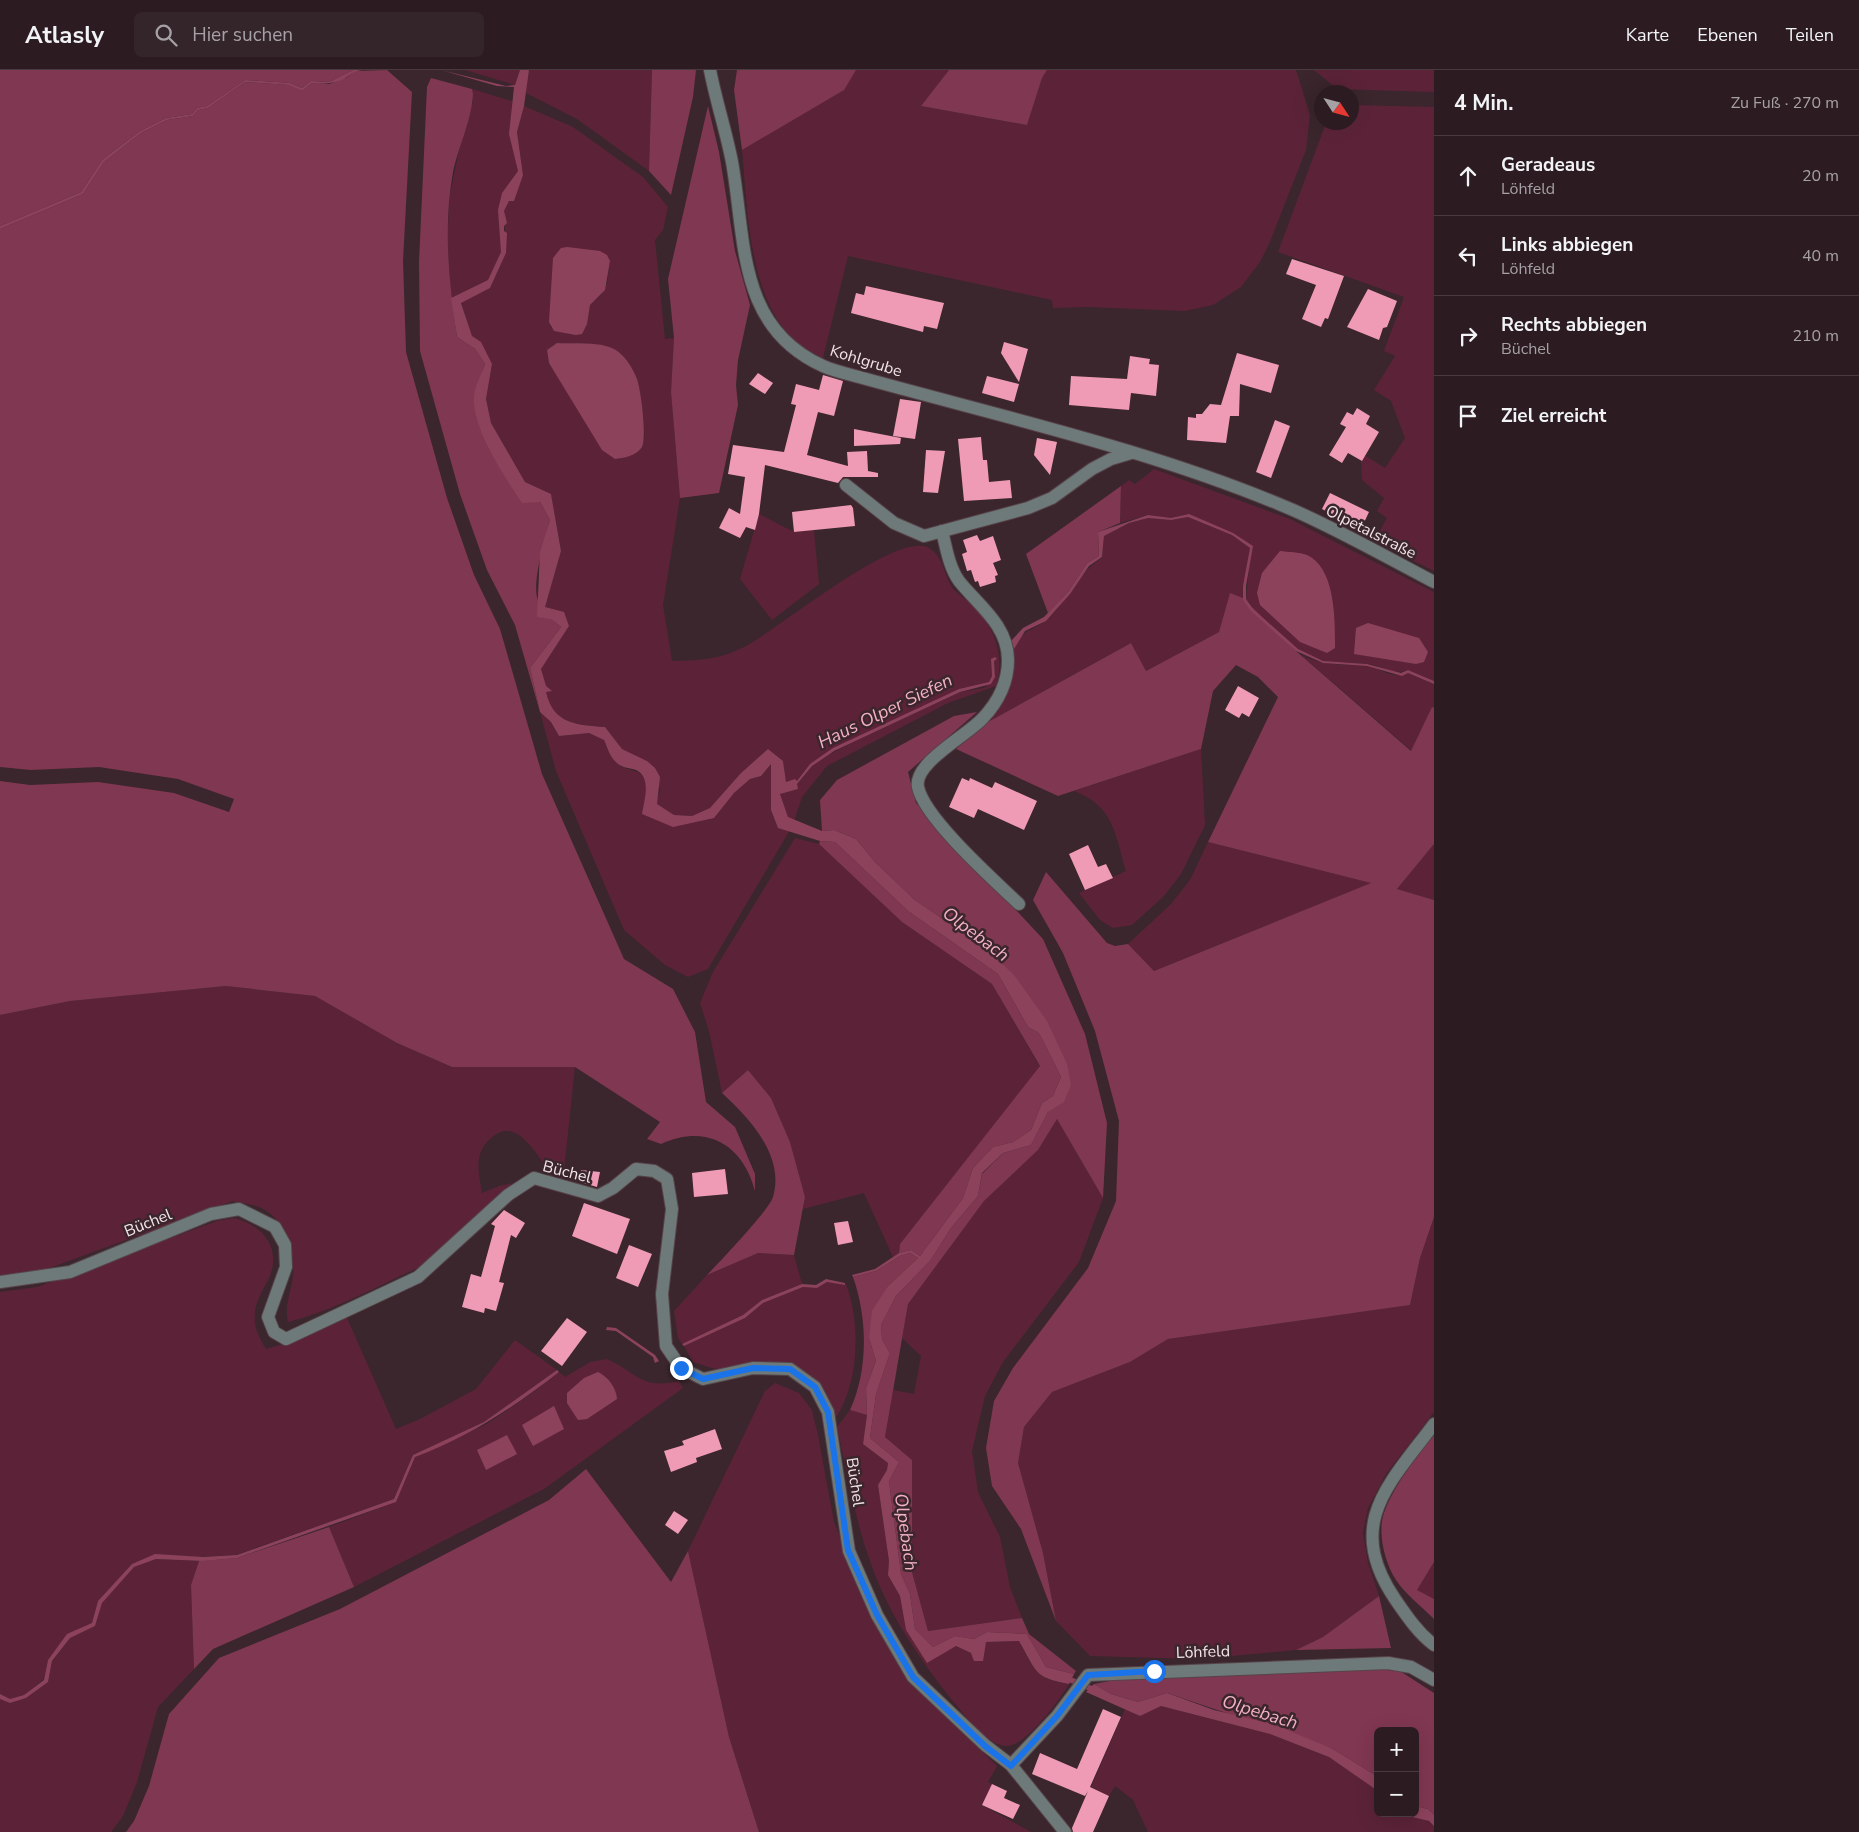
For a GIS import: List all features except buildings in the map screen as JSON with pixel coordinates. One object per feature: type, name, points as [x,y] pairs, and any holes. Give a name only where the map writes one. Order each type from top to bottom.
[{"type":"street","name":"Kohlgrube","points":[[710,70],[732,162],[745,259],[757,302],[771,325],[794,348],[823,366],[1131,453],[1225,484],[1294,510]]},
{"type":"street","points":[[846,485],[894,523],[924,536],[1028,508],[1052,498],[1098,466],[1131,453]]},
{"type":"street","name":"Olpetalstraße","points":[[1294,510],[1434,582]]},
{"type":"street","points":[[942,531],[948,557],[958,579],[994,619],[1008,658],[1007,674],[1002,690],[983,719],[926,764],[918,775],[917,786],[924,804],[973,860],[1019,904]]},
{"type":"street","name":"Büchel","points":[[0,1282],[70,1272],[211,1214],[239,1209],[275,1227],[285,1245],[286,1268],[268,1317],[274,1332],[286,1339],[418,1277],[508,1195],[534,1178],[598,1196],[613,1188],[636,1169],[654,1171],[667,1179],[672,1209],[662,1294],[666,1346],[681,1368],[703,1379],[753,1368],[790,1369],[815,1387],[828,1412],[848,1550],[877,1615],[913,1677],[985,1746],[1011,1766]]},
{"type":"street","points":[[1434,1424],[1388,1484],[1378,1505],[1371,1529],[1375,1556],[1384,1582],[1411,1622],[1434,1646]]},
{"type":"street","name":"Löhfeld","points":[[1011,1766],[1057,1716],[1088,1675],[1135,1671],[1388,1663],[1411,1667],[1434,1680]]},
{"type":"street","points":[[1011,1766],[1065,1832]]},
{"type":"shaded area","points":[[0,70],[353,70],[329,82],[311,81],[302,88],[290,83],[245,80],[207,106],[197,108],[192,114],[166,118],[140,131],[102,160],[81,192],[0,226]]},
{"type":"shaded area","points":[[353,70],[362,70],[354,72],[336,82],[312,83],[302,91],[289,85],[245,82],[208,108],[198,110],[193,116],[167,120],[141,133],[104,162],[83,194],[0,229],[0,226],[81,192],[102,160],[140,131],[166,118],[192,114],[197,108],[207,106],[245,80],[290,83],[302,88],[311,81],[329,82]]},
{"type":"shaded area","points":[[387,70],[412,92],[403,261],[406,352],[447,498],[474,575],[500,629],[542,774],[624,959],[673,989],[695,1032],[706,1102],[735,1127],[755,1174],[755,1191],[742,1161],[721,1142],[693,1136],[678,1138],[661,1144],[647,1139],[660,1122],[575,1067],[452,1067],[397,1043],[315,996],[226,986],[70,1001],[0,1015],[0,781],[30,785],[98,782],[174,793],[229,812],[234,799],[178,779],[99,767],[31,770],[0,767],[0,229],[83,194],[104,162],[141,133],[167,120],[193,116],[198,110],[208,108],[245,82],[290,85],[302,91],[312,83],[329,84],[346,78],[355,71]]},
{"type":"shaded area","points":[[441,70],[506,86],[515,85],[520,70],[529,70],[524,106],[517,132],[523,175],[514,201],[509,201],[504,211],[507,223],[504,226],[504,231],[507,233],[506,253],[490,288],[461,303],[472,336],[481,342],[492,364],[486,399],[491,423],[525,482],[551,494],[561,551],[545,607],[564,612],[569,626],[541,669],[546,686],[552,691],[546,692],[549,703],[554,711],[568,721],[605,727],[622,749],[647,761],[655,768],[660,777],[657,804],[674,815],[692,816],[710,808],[741,773],[768,749],[783,761],[786,782],[795,779],[797,781],[810,764],[833,748],[959,689],[989,682],[992,676],[991,659],[995,657],[997,659],[994,661],[995,677],[991,684],[960,692],[834,751],[812,766],[797,784],[798,789],[780,794],[788,817],[822,831],[834,830],[856,839],[875,862],[915,900],[988,950],[1014,975],[1047,1021],[1067,1064],[1071,1085],[1064,1102],[1048,1112],[1031,1145],[1003,1153],[982,1173],[978,1196],[951,1228],[930,1261],[896,1296],[881,1325],[882,1339],[890,1353],[876,1394],[870,1438],[899,1462],[889,1481],[901,1574],[910,1594],[915,1629],[933,1647],[955,1636],[974,1639],[987,1632],[1027,1634],[1046,1667],[1074,1674],[1069,1684],[1048,1679],[1037,1671],[1019,1641],[986,1642],[983,1661],[974,1661],[971,1653],[956,1646],[927,1663],[906,1630],[900,1596],[888,1575],[889,1561],[878,1485],[887,1470],[888,1463],[863,1444],[867,1415],[866,1388],[876,1361],[869,1338],[872,1311],[888,1286],[918,1258],[910,1253],[900,1256],[876,1271],[853,1277],[852,1275],[875,1269],[899,1253],[911,1250],[920,1256],[963,1198],[973,1168],[993,1147],[1013,1142],[1031,1130],[1042,1103],[1053,1096],[1061,1077],[1039,1033],[1028,1027],[998,974],[908,911],[835,842],[820,841],[778,828],[771,810],[771,764],[761,776],[750,779],[734,793],[714,818],[673,827],[642,814],[646,790],[644,778],[636,770],[615,762],[604,740],[589,733],[559,736],[551,722],[540,712],[530,668],[561,627],[551,619],[537,617],[540,552],[550,520],[540,502],[522,503],[484,438],[475,410],[474,393],[485,364],[475,349],[457,337],[451,298],[488,280],[501,252],[498,210],[502,193],[518,171],[509,134],[514,87],[497,86]]},
{"type":"shaded area","points":[[465,70],[520,70],[515,85]]},
{"type":"shaded area","points":[[529,70],[652,70],[649,171],[577,119],[524,92]]},
{"type":"shaded area","points":[[652,70],[696,70],[693,97],[671,195],[649,171]]},
{"type":"shaded area","points":[[737,70],[856,70],[844,90],[742,150],[734,90]]},
{"type":"shaded area","points":[[856,70],[949,70],[921,106],[1027,125],[1042,78],[1047,70],[1296,70],[1310,115],[1306,150],[1260,262],[1241,287],[1213,305],[1185,311],[1087,307],[1053,308],[1052,300],[848,256],[823,358],[803,347],[785,330],[771,308],[761,284],[749,229],[742,150],[843,90]]},
{"type":"shaded area","points":[[949,70],[1047,70],[1042,78],[1027,125],[921,106]]},
{"type":"shaded area","points":[[1314,70],[1434,70],[1434,92],[1359,90],[1359,85],[1332,85]]},
{"type":"shaded area","points":[[431,78],[472,89],[473,94],[468,123],[453,172],[448,213],[448,255],[457,337],[475,349],[485,364],[474,397],[480,428],[540,502],[550,520],[538,569],[536,589],[538,601],[543,609],[561,627],[530,668],[540,712],[515,625],[487,570],[460,494],[420,351],[419,262],[427,87]]},
{"type":"shaded area","points":[[472,89],[512,101],[510,134],[518,171],[502,193],[501,252],[488,280],[451,298],[447,238],[450,194],[462,136],[473,101]]},
{"type":"shaded area","points":[[1359,105],[1434,107],[1434,571],[1374,541],[1387,518],[1377,511],[1384,498],[1362,480],[1361,461],[1364,455],[1385,468],[1405,438],[1391,401],[1374,390],[1395,356],[1384,351],[1404,297],[1278,252],[1323,130],[1359,130]]},
{"type":"shaded area","points":[[524,106],[573,127],[643,177],[668,207],[663,230],[655,240],[665,339],[674,338],[671,392],[680,498],[663,605],[672,661],[710,658],[736,651],[866,566],[892,553],[914,546],[929,548],[938,556],[952,587],[977,610],[991,629],[998,651],[999,662],[996,686],[948,703],[827,766],[802,797],[794,821],[788,817],[780,794],[797,784],[812,766],[829,755],[810,764],[797,781],[786,782],[783,761],[768,749],[741,773],[710,808],[692,816],[674,815],[656,804],[660,789],[647,761],[622,749],[605,727],[573,723],[566,720],[554,711],[547,701],[541,669],[569,626],[545,607],[561,551],[551,494],[525,482],[491,423],[486,399],[492,364],[472,337],[461,302],[490,288],[506,253],[504,211],[523,175],[517,132]],"holes":[[[610,261],[607,283],[602,294],[590,305],[585,329],[550,327]],[[557,343],[590,344],[606,347],[620,353],[628,362],[637,379],[641,399],[644,439],[637,451],[629,456],[615,459],[549,363],[547,350]],[[995,657],[997,659],[994,661],[995,677],[984,688],[960,692],[860,739],[959,689],[989,682],[992,676],[991,659]]]},
{"type":"shaded area","points":[[708,106],[719,152],[735,251],[750,305],[738,360],[736,385],[738,405],[719,493],[680,498],[671,392],[674,338],[668,279]]},
{"type":"shaded area","points":[[561,248],[600,251],[607,255],[610,261],[605,290],[590,305],[587,324],[582,334],[576,335],[554,331],[549,322],[553,258]]},
{"type":"shaded area","points":[[557,343],[608,346],[618,351],[628,362],[637,379],[643,414],[643,442],[642,447],[637,453],[615,459],[602,450],[549,363],[547,350]]},
{"type":"shaded area","points":[[1154,469],[1290,519],[1434,592],[1434,681],[1408,670],[1398,672],[1367,664],[1324,661],[1303,652],[1281,636],[1246,599],[1251,545],[1189,514],[1171,518],[1148,515],[1120,523],[1121,486],[1129,480],[1135,484]]},
{"type":"shaded area","points":[[1121,486],[1120,523],[1098,532],[1099,556],[1087,563],[1068,592],[1048,613],[1026,554]]},
{"type":"shaded area","points":[[759,514],[794,532],[814,530],[819,584],[772,620],[740,579]]},
{"type":"shaded area","points":[[1189,514],[1233,533],[1253,546],[1246,586],[1246,599],[1253,609],[1298,649],[1323,661],[1367,664],[1401,673],[1408,670],[1434,681],[1434,684],[1408,673],[1402,676],[1367,666],[1323,663],[1296,651],[1251,611],[1243,600],[1243,586],[1250,548],[1232,535],[1188,517],[1171,520],[1148,518],[1129,523],[1104,536],[1102,557],[1089,566],[1070,594],[1046,621],[1025,631],[1014,649],[1011,641],[1023,628],[1044,617],[1068,592],[1087,563],[1099,556],[1098,532],[1148,515],[1171,518]]},
{"type":"shaded area","points":[[1188,517],[1232,535],[1250,548],[1243,598],[1230,594],[1219,632],[1146,671],[1131,643],[988,722],[1000,706],[1009,689],[1014,673],[1013,652],[1017,642],[1028,631],[1047,620],[1086,571],[1102,558],[1104,536],[1129,523],[1148,518],[1171,520]]},
{"type":"shaded area","points":[[1280,551],[1307,555],[1317,562],[1324,571],[1332,597],[1335,624],[1335,648],[1327,653],[1300,642],[1260,605],[1257,593],[1262,573]]},
{"type":"shaded area","points":[[1230,593],[1243,598],[1296,651],[1411,751],[1432,707],[1434,708],[1434,844],[1397,889],[1434,900],[1434,1217],[1420,1258],[1410,1305],[1168,1339],[1130,1362],[1052,1392],[1024,1427],[1018,1463],[1043,1553],[1056,1621],[1021,1529],[992,1486],[986,1448],[994,1401],[1013,1368],[1088,1268],[1116,1201],[1119,1121],[1095,1031],[1063,953],[1033,900],[1046,872],[1107,943],[1115,946],[1128,944],[1154,971],[1371,883],[1208,842],[1278,697],[1258,677],[1236,665],[1213,691],[1201,749],[1058,796],[956,749],[988,722],[1131,643],[1146,671],[1219,632]]},
{"type":"shaded area","points":[[1368,623],[1419,638],[1428,652],[1424,662],[1416,664],[1354,654],[1356,628]]},
{"type":"shaded area","points":[[1300,654],[1324,663],[1366,666],[1398,675],[1408,673],[1434,684],[1434,708],[1432,708],[1412,751]]},
{"type":"shaded area","points":[[540,712],[551,722],[559,736],[589,733],[604,740],[615,762],[643,776],[646,786],[643,814],[714,818],[734,793],[750,779],[761,776],[771,764],[771,810],[778,828],[790,830],[708,969],[688,977],[665,965],[624,930],[556,771]]},
{"type":"shaded area","points":[[977,712],[908,772],[916,803],[1043,939],[1085,1034],[1107,1123],[1103,1198],[1057,1119],[1038,1150],[984,1201],[908,1304],[885,1437],[912,1460],[912,1572],[928,1631],[1022,1618],[1029,1634],[1076,1671],[1074,1674],[1046,1667],[1027,1634],[987,1632],[974,1639],[955,1636],[933,1647],[915,1629],[910,1594],[901,1574],[889,1481],[899,1462],[870,1438],[876,1394],[890,1353],[882,1339],[881,1325],[896,1296],[930,1261],[951,1228],[978,1196],[982,1174],[1003,1153],[1031,1145],[1048,1112],[1071,1085],[988,950],[915,900],[875,862],[856,839],[834,830],[822,831],[820,800],[837,780],[954,716]]},
{"type":"shaded area","points":[[1201,749],[1205,825],[1181,874],[1164,896],[1132,925],[1113,928],[1100,920],[1079,893],[1126,871],[1119,845],[1105,813],[1087,797],[1074,791]]},
{"type":"shaded area","points":[[795,838],[819,844],[902,922],[992,984],[1040,1067],[900,1244],[899,1253],[893,1257],[864,1193],[803,1209],[805,1197],[790,1142],[771,1098],[748,1070],[722,1093],[709,1031],[700,1003],[713,972]]},
{"type":"shaded area","points":[[820,841],[835,842],[908,911],[998,974],[1028,1027],[1039,1033],[1061,1077],[1053,1096],[1042,1103],[1031,1130],[1013,1142],[993,1147],[973,1168],[963,1198],[920,1256],[911,1250],[899,1253],[900,1244],[1040,1066],[992,984],[902,922],[819,844]]},
{"type":"shaded area","points":[[1208,842],[1372,883],[1154,971],[1128,944],[1171,904],[1190,880]]},
{"type":"shaded area","points":[[1434,844],[1434,900],[1397,889]]},
{"type":"shaded area","points":[[226,986],[315,996],[397,1043],[452,1067],[575,1067],[563,1180],[554,1175],[518,1134],[509,1131],[500,1132],[490,1139],[481,1151],[478,1164],[482,1193],[513,1183],[440,1252],[422,1266],[358,1296],[316,1314],[288,1322],[287,1305],[293,1267],[290,1246],[282,1227],[268,1212],[259,1207],[233,1201],[33,1274],[0,1279],[0,1015],[70,1001]]},
{"type":"shaded area","points":[[748,1070],[771,1098],[790,1142],[805,1197],[794,1255],[758,1253],[707,1275],[754,1224],[773,1197],[774,1167],[770,1153],[754,1127],[722,1093]]},
{"type":"shaded area","points":[[1057,1119],[1103,1198],[1079,1262],[1003,1362],[985,1396],[972,1451],[978,1492],[1000,1537],[1010,1587],[1022,1618],[928,1631],[912,1572],[912,1460],[885,1437],[893,1390],[914,1394],[921,1356],[902,1338],[908,1304],[984,1201],[1038,1150]]},
{"type":"shaded area","points":[[1434,1217],[1434,1412],[1386,1474],[1368,1508],[1363,1533],[1368,1563],[1379,1596],[1323,1637],[1296,1650],[1199,1659],[1090,1656],[1056,1621],[1043,1553],[1018,1463],[1024,1427],[1052,1392],[1130,1362],[1168,1339],[1410,1305],[1420,1258]]},
{"type":"shaded area","points":[[235,1218],[261,1232],[267,1239],[273,1255],[270,1276],[257,1303],[255,1317],[257,1332],[266,1349],[297,1340],[347,1318],[396,1429],[420,1419],[476,1389],[515,1340],[557,1370],[484,1422],[413,1455],[394,1499],[236,1555],[198,1557],[155,1555],[132,1564],[98,1601],[92,1623],[67,1635],[48,1660],[44,1679],[24,1695],[10,1699],[0,1694],[0,1292],[37,1287],[217,1221]]},
{"type":"shaded area","points":[[758,1253],[794,1255],[802,1284],[762,1300],[743,1315],[682,1344],[678,1338],[674,1311],[707,1275]]},
{"type":"shaded area","points":[[910,1253],[918,1258],[888,1286],[869,1338],[876,1361],[866,1388],[867,1415],[850,1410],[860,1379],[864,1345],[861,1310],[853,1277],[876,1271],[900,1256]]},
{"type":"shaded area","points":[[826,1279],[845,1283],[845,1285],[827,1282],[817,1288],[803,1287],[763,1303],[745,1318],[684,1346],[682,1344],[743,1315],[762,1300],[802,1284],[816,1285]]},
{"type":"shaded area","points":[[827,1282],[846,1284],[854,1317],[855,1352],[853,1370],[844,1403],[836,1418],[832,1406],[818,1386],[797,1371],[786,1366],[761,1362],[724,1369],[713,1368],[693,1362],[684,1346],[745,1318],[763,1303],[803,1287],[817,1288]]},
{"type":"shaded area","points":[[607,1327],[616,1328],[655,1355],[659,1361],[655,1363],[653,1357],[616,1331],[606,1330]]},
{"type":"shaded area","points":[[607,1359],[640,1379],[656,1383],[679,1381],[683,1388],[544,1489],[354,1587],[329,1527],[396,1502],[415,1457],[485,1425],[559,1372],[565,1377],[590,1362]]},
{"type":"shaded area","points":[[557,1370],[559,1372],[508,1409],[472,1431],[415,1457],[396,1502],[237,1558],[203,1561],[156,1559],[134,1567],[102,1603],[95,1626],[70,1638],[52,1661],[48,1682],[26,1698],[10,1703],[0,1699],[0,1694],[10,1699],[24,1695],[44,1680],[48,1660],[67,1634],[92,1623],[98,1601],[132,1564],[155,1554],[203,1557],[237,1555],[394,1499],[413,1455],[484,1422]]},
{"type":"shaded area","points":[[598,1372],[611,1383],[617,1399],[587,1419],[578,1420],[567,1403],[567,1393],[584,1378]]},
{"type":"shaded area","points":[[775,1383],[799,1393],[812,1410],[834,1522],[860,1585],[913,1675],[945,1716],[997,1766],[988,1782],[992,1784],[982,1805],[1031,1832],[759,1832],[729,1737],[688,1551],[765,1391]]},
{"type":"shaded area","points":[[554,1406],[564,1429],[533,1446],[522,1425]]},
{"type":"shaded area","points":[[850,1410],[867,1415],[863,1444],[888,1463],[887,1470],[878,1485],[889,1561],[888,1575],[900,1596],[906,1630],[927,1662],[956,1646],[971,1653],[985,1642],[1019,1641],[1037,1672],[1057,1682],[1069,1684],[1041,1722],[1014,1745],[999,1745],[991,1741],[972,1724],[944,1690],[908,1639],[887,1602],[878,1583],[860,1530],[837,1427]]},
{"type":"shaded area","points":[[507,1435],[517,1454],[486,1470],[477,1450]]},
{"type":"shaded area","points":[[1434,1435],[1434,1562],[1417,1590],[1434,1599],[1434,1619],[1396,1580],[1388,1565],[1383,1548],[1381,1530],[1384,1513],[1394,1492],[1406,1472]]},
{"type":"shaded area","points":[[586,1469],[671,1582],[688,1551],[729,1737],[759,1832],[126,1832],[134,1821],[149,1786],[169,1714],[219,1658],[340,1609],[549,1500]]},
{"type":"shaded area","points":[[329,1527],[354,1587],[213,1649],[194,1669],[191,1585],[199,1561],[237,1558]]},
{"type":"shaded area","points":[[156,1559],[199,1561],[191,1585],[194,1669],[158,1707],[137,1782],[123,1816],[111,1832],[0,1832],[0,1699],[10,1703],[26,1698],[48,1682],[52,1662],[70,1638],[95,1626],[102,1602],[134,1567]]},
{"type":"shaded area","points":[[1434,1562],[1434,1599],[1416,1590]]},
{"type":"shaded area","points":[[1379,1596],[1391,1648],[1296,1650],[1323,1637]]},
{"type":"shaded area","points":[[1374,1669],[1400,1671],[1434,1693],[1434,1815],[1428,1809],[1419,1807],[1419,1727],[1374,1727],[1374,1775],[1333,1749],[1167,1693],[1138,1702],[1111,1694],[1094,1684],[1115,1680]]},
{"type":"shaded area","points":[[1094,1684],[1111,1694],[1138,1702],[1167,1693],[1214,1710],[1275,1725],[1333,1749],[1374,1775],[1374,1788],[1329,1757],[1270,1734],[1161,1706],[1140,1716],[1086,1692]]},
{"type":"shaded area","points":[[1161,1706],[1270,1734],[1329,1757],[1374,1787],[1374,1817],[1415,1817],[1429,1822],[1434,1826],[1434,1832],[1148,1832],[1133,1800],[1115,1786],[1109,1796],[1091,1787],[1125,1709],[1140,1716]]},
{"type":"shaded area","points":[[1419,1807],[1428,1809],[1434,1815],[1434,1826],[1429,1821],[1412,1817],[1419,1817]]},
{"type":"waterway","name":"Olpebach","points":[[1066,1678],[1097,1691]]},
{"type":"route","points":[[681,1368],[703,1379],[753,1368],[790,1369],[815,1387],[828,1412],[848,1550],[877,1615],[913,1677],[985,1746],[1011,1766],[1057,1716],[1088,1675],[1154,1671]]},
{"type":"water label","name":"Haus Olper Siefen","points":[[885,711]]}]
